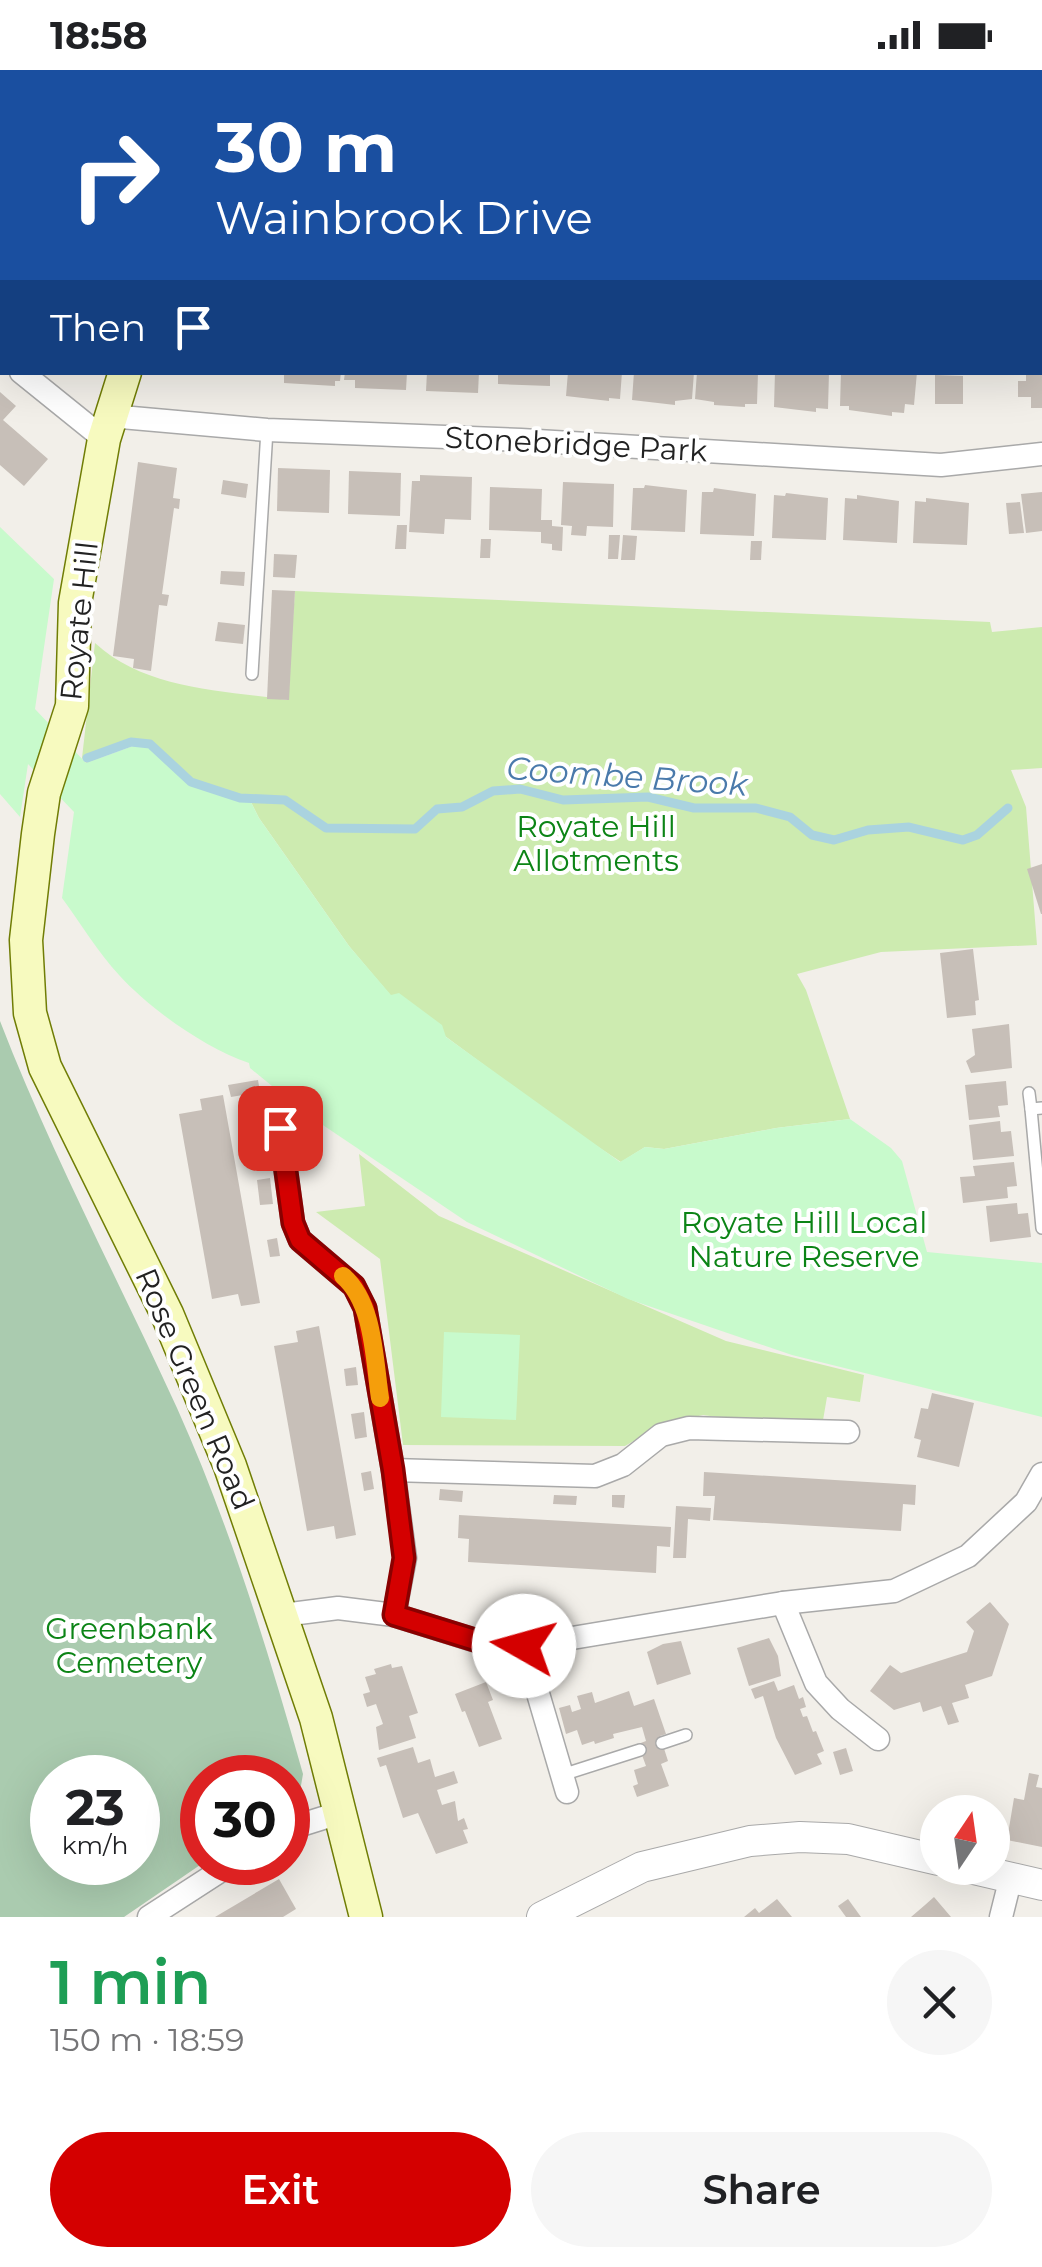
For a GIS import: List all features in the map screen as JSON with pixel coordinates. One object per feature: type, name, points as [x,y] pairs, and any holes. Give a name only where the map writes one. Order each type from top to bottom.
[{"type":"main road","name":"Royate Hill","points":[[35,870],[44,793],[72,706],[75,603],[107,427],[124,375]]},
{"type":"main road","name":"Rose Green Road","points":[[35,870],[26,974],[30,1013],[45,1067],[168,1314],[230,1466],[316,1718],[366,1917]]},
{"type":"street","points":[[26,375],[107,427]]},
{"type":"street","name":"Stonebridge Park","points":[[107,427],[521,440],[941,465],[1042,454]]},
{"type":"street","points":[[280,1128],[293,1223],[300,1240],[354,1286],[365,1308],[404,1558],[394,1615]]},
{"type":"street","points":[[393,1470],[596,1476],[623,1466],[661,1435],[689,1428],[848,1432]]},
{"type":"street","points":[[283,1615],[338,1608],[394,1615],[478,1641],[524,1646],[782,1603],[894,1591],[968,1556],[1026,1502],[1042,1474]]},
{"type":"street","points":[[782,1603],[816,1683],[878,1740]]},
{"type":"street","points":[[524,1646],[564,1784]]},
{"type":"street","points":[[310,1823],[339,1813]]},
{"type":"street","points":[[542,1917],[642,1867],[750,1841],[848,1839],[920,1856]]},
{"type":"street","points":[[1001,1917],[1011,1878],[1042,1884]]},
{"type":"street","points":[[149,1917],[198,1885]]},
{"type":"lane","points":[[252,674],[267,430]]},
{"type":"lane","points":[[1029,1094],[1036,1108],[1042,1228]]},
{"type":"lane","points":[[662,1743],[686,1735]]},
{"type":"lane","points":[[564,1784],[640,1750]]},
{"type":"green space","name":"Royate Hill Local Nature Reserve","points":[[0,527],[54,579],[35,709],[86,763],[144,742],[195,785],[249,798],[349,946],[391,995],[399,993],[442,1025],[446,1037],[620,1162],[645,1147],[664,1149],[850,1119],[891,1148],[902,1161],[927,1252],[1042,1263],[1042,1417],[792,1355],[628,1299],[467,1222],[305,1113],[250,1068],[249,1063],[197,1038],[147,1001],[111,966],[62,898],[74,812],[28,764],[20,817],[0,794]]},
{"type":"green space","name":"Royate Hill Allotments","points":[[295,591],[990,622],[992,632],[1042,627],[1042,768],[1011,770],[1026,807],[1037,945],[881,952],[797,974],[850,1119],[664,1149],[645,1147],[621,1162],[391,996],[349,946],[249,798],[212,792],[185,780],[150,743],[126,747],[86,763],[82,758],[95,643],[115,659],[161,679],[287,700]]},
{"type":"green space","name":"Greenbank Cemetery","points":[[0,1021],[196,1453],[247,1589],[297,1755],[180,1755],[180,1879],[124,1917],[0,1917]]},
{"type":"green space","points":[[359,1154],[439,1216],[726,1341],[864,1375],[860,1402],[827,1397],[822,1426],[782,1426],[703,1415],[663,1424],[625,1446],[403,1445],[380,1259],[316,1212],[365,1206]]},
{"type":"green space","points":[[444,1332],[520,1335],[516,1420],[441,1417]]},
{"type":"building","points":[[284,375],[341,375],[335,386],[284,383]]},
{"type":"building","points":[[345,375],[407,375],[406,390],[355,388],[355,380],[344,380]]},
{"type":"building","points":[[427,375],[479,375],[478,393],[426,391]]},
{"type":"building","points":[[498,375],[550,375],[550,386],[498,384]]},
{"type":"building","points":[[568,375],[622,375],[620,399],[566,396]]},
{"type":"building","points":[[634,375],[694,375],[692,399],[675,401],[675,405],[632,400]]},
{"type":"building","points":[[697,375],[758,375],[757,404],[714,405],[695,399]]},
{"type":"building","points":[[775,375],[829,375],[828,409],[816,408],[816,412],[774,407]]},
{"type":"building","points":[[841,375],[917,375],[914,405],[905,404],[904,413],[892,412],[892,416],[840,406]]},
{"type":"building","points":[[935,375],[963,376],[963,404],[935,404]]},
{"type":"building","points":[[1026,375],[1042,375],[1042,408],[1031,408],[1031,397],[1018,397],[1018,381],[1026,381]]},
{"type":"building","points":[[0,392],[16,406],[3,420],[48,459],[24,486],[0,465]]},
{"type":"building","points":[[138,462],[177,468],[173,498],[180,499],[179,509],[174,508],[162,594],[169,595],[167,606],[159,605],[151,671],[133,668],[134,659],[113,656]]},
{"type":"building","points":[[278,468],[330,470],[329,513],[277,511]]},
{"type":"building","points":[[349,471],[401,473],[400,516],[348,514]]},
{"type":"building","points":[[420,475],[472,477],[471,520],[445,519],[444,534],[409,532],[412,481],[420,481]]},
{"type":"building","points":[[223,480],[248,484],[246,498],[221,494]]},
{"type":"building","points":[[563,482],[614,484],[613,527],[587,526],[586,536],[571,535],[572,526],[561,525]]},
{"type":"building","points":[[645,485],[687,490],[685,532],[631,530],[633,488]]},
{"type":"building","points":[[490,487],[542,489],[541,520],[552,520],[552,526],[563,527],[562,551],[541,543],[541,532],[489,530]]},
{"type":"building","points":[[714,488],[756,494],[754,536],[700,534],[702,492],[713,492]]},
{"type":"building","points":[[1042,492],[1042,531],[1026,533],[1021,494]]},
{"type":"building","points":[[774,495],[828,498],[826,540],[772,538]]},
{"type":"building","points":[[857,495],[899,501],[897,543],[843,540],[845,498],[857,499]]},
{"type":"building","points":[[926,498],[969,503],[967,545],[913,543],[915,501],[926,502]]},
{"type":"building","points":[[1020,502],[1024,533],[1009,534],[1006,503]]},
{"type":"building","points":[[397,525],[407,525],[406,549],[395,549]]},
{"type":"building","points":[[609,535],[620,535],[618,559],[608,559]]},
{"type":"building","points":[[623,535],[637,536],[635,560],[621,560]]},
{"type":"building","points":[[481,539],[491,539],[490,558],[480,558]]},
{"type":"building","points":[[751,541],[762,541],[761,560],[750,560]]},
{"type":"building","points":[[274,554],[297,555],[295,578],[273,577]]},
{"type":"building","points":[[221,571],[245,572],[244,586],[220,584]]},
{"type":"building","points":[[272,590],[295,591],[289,700],[267,699]]},
{"type":"building","points":[[218,622],[245,625],[243,644],[215,641]]},
{"type":"building","points":[[1042,864],[1042,914],[1041,914],[1027,869]]},
{"type":"building","points":[[973,949],[979,1000],[975,1001],[976,1015],[947,1018],[940,953]]},
{"type":"building","points":[[1009,1024],[1012,1068],[971,1073],[966,1061],[975,1055],[972,1029]]},
{"type":"building","points":[[258,1080],[260,1092],[231,1097],[228,1085]]},
{"type":"building","points":[[1006,1081],[1008,1105],[998,1106],[1000,1117],[969,1120],[965,1085]]},
{"type":"building","points":[[223,1095],[260,1303],[241,1306],[238,1294],[212,1299],[179,1114],[202,1110],[200,1099]]},
{"type":"building","points":[[1000,1121],[1001,1132],[1011,1131],[1014,1156],[973,1160],[969,1125]]},
{"type":"building","points":[[262,1133],[264,1151],[252,1153],[250,1135]]},
{"type":"building","points":[[1014,1162],[1017,1186],[1007,1187],[1008,1198],[963,1203],[960,1177],[975,1176],[973,1166]]},
{"type":"building","points":[[270,1178],[273,1204],[260,1205],[257,1180]]},
{"type":"building","points":[[1017,1203],[1018,1214],[1028,1213],[1031,1237],[990,1242],[986,1206]]},
{"type":"building","points":[[277,1238],[280,1256],[270,1257],[267,1240]]},
{"type":"building","points":[[319,1326],[356,1535],[336,1539],[334,1526],[307,1531],[274,1346],[298,1342],[296,1331]]},
{"type":"building","points":[[356,1367],[358,1385],[346,1386],[344,1369]]},
{"type":"building","points":[[932,1393],[974,1403],[959,1467],[917,1457],[921,1440],[914,1438],[921,1408],[928,1409]]},
{"type":"building","points":[[364,1412],[367,1437],[355,1439],[351,1414]]},
{"type":"building","points":[[371,1471],[374,1489],[364,1491],[361,1473]]},
{"type":"building","points":[[704,1472],[916,1485],[915,1505],[903,1504],[901,1531],[713,1520],[715,1496],[703,1496]]},
{"type":"building","points":[[440,1489],[463,1491],[462,1502],[439,1500]]},
{"type":"building","points":[[554,1495],[577,1496],[576,1505],[553,1504]]},
{"type":"building","points":[[612,1495],[625,1495],[624,1508],[612,1507]]},
{"type":"building","points":[[676,1506],[711,1508],[710,1521],[688,1519],[686,1558],[673,1558]]},
{"type":"building","points":[[459,1515],[671,1527],[670,1547],[657,1546],[656,1573],[468,1562],[469,1539],[458,1538]]},
{"type":"building","points":[[990,1602],[1009,1624],[992,1676],[965,1685],[969,1698],[952,1703],[959,1722],[948,1725],[941,1706],[923,1712],[920,1702],[894,1710],[870,1691],[890,1665],[901,1673],[967,1652],[974,1631],[966,1622]]},
{"type":"building","points":[[769,1638],[778,1656],[781,1676],[749,1686],[737,1648]]},
{"type":"building","points":[[681,1641],[691,1674],[657,1685],[647,1652]]},
{"type":"building","points":[[391,1664],[392,1668],[402,1666],[418,1713],[409,1716],[416,1738],[379,1750],[376,1727],[383,1724],[376,1704],[367,1707],[363,1694],[370,1692],[365,1677],[376,1674],[374,1669]]},
{"type":"building","points":[[774,1681],[778,1691],[794,1685],[799,1699],[803,1697],[803,1717],[807,1716],[824,1751],[817,1754],[822,1764],[795,1775],[776,1738],[763,1696],[755,1699],[751,1689]]},
{"type":"building","points":[[486,1682],[493,1700],[488,1702],[502,1739],[479,1747],[455,1694]]},
{"type":"building","points":[[629,1691],[634,1706],[654,1699],[666,1734],[660,1736],[668,1761],[661,1764],[669,1786],[637,1797],[634,1770],[646,1766],[638,1744],[646,1741],[642,1727],[582,1745],[577,1730],[566,1734],[559,1708],[570,1705],[572,1712],[581,1709],[577,1696],[592,1692],[595,1703]]},
{"type":"building","points":[[413,1747],[418,1763],[430,1759],[435,1777],[454,1771],[458,1783],[437,1790],[442,1805],[455,1801],[458,1821],[464,1818],[468,1829],[463,1830],[468,1843],[436,1854],[418,1813],[403,1818],[386,1765],[380,1767],[377,1758]]},
{"type":"building","points":[[846,1748],[853,1771],[840,1775],[833,1752]]},
{"type":"building","points":[[1029,1773],[1039,1775],[1036,1787],[1042,1788],[1042,1847],[1010,1841],[1014,1798],[1024,1800]]},
{"type":"building","points":[[269,1885],[282,1885],[296,1909],[283,1917],[215,1917]]},
{"type":"building","points":[[934,1897],[951,1917],[911,1917],[925,1905]]},
{"type":"building","points":[[777,1899],[792,1917],[744,1917],[755,1908],[759,1913]]},
{"type":"building","points":[[848,1899],[861,1917],[846,1917],[838,1906]]},
{"type":"waterway","name":"Coombe Brook","points":[[87,758],[131,742],[150,744],[191,782],[240,798],[285,800],[326,828],[415,829],[437,809],[462,807],[493,791],[520,789],[563,800],[648,797],[694,808],[756,808],[790,817],[812,835],[834,840],[868,830],[909,827],[963,840],[977,835],[1008,808]]},
{"type":"slow traffic","points":[[343,1276],[354,1286],[365,1308],[380,1398]]},
{"type":"route","points":[[280,1128],[293,1223],[300,1240],[354,1286],[365,1308],[404,1558],[394,1615],[478,1641],[524,1646]]}]
